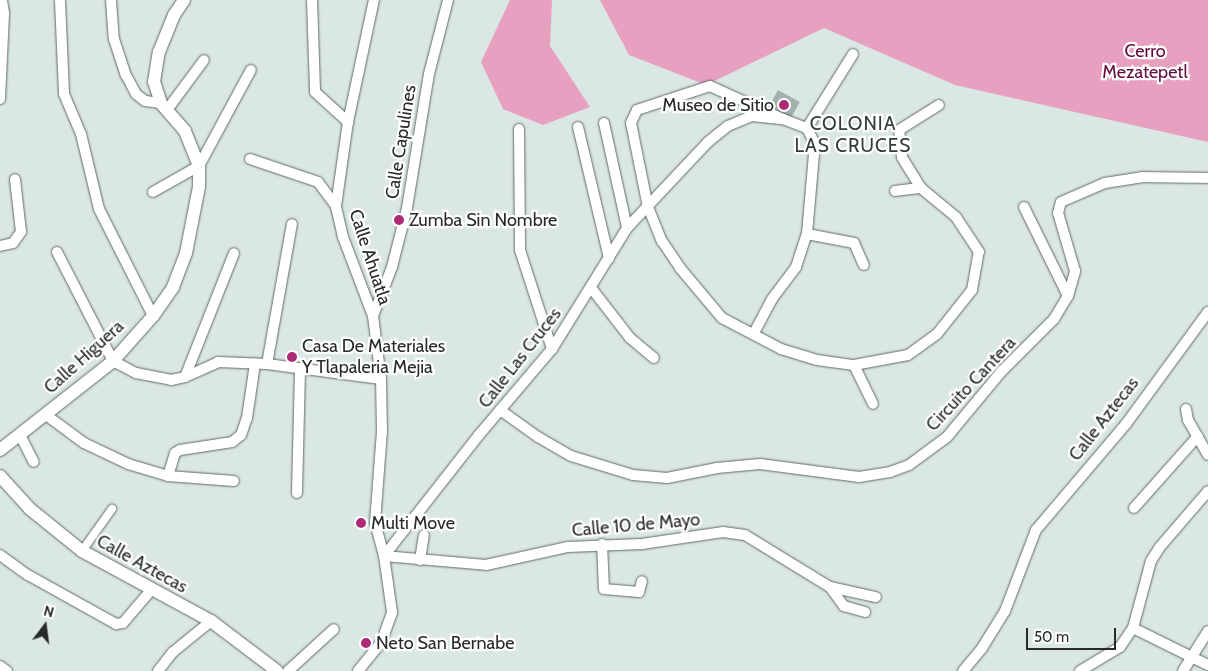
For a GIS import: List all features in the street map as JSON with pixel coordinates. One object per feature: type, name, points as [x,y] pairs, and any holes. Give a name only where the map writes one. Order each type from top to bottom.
[{"type":"street","points":[[0,99],[4,13],[2,0]]},
{"type":"street","points":[[111,0],[114,39],[126,74],[136,94],[146,101],[164,106],[204,60]]},
{"type":"street","name":"Calle Higuera","points":[[0,450],[113,361],[153,316],[173,288],[186,253],[199,187],[199,166],[185,131],[164,106],[154,82],[159,52],[174,15],[184,0]]},
{"type":"street","points":[[312,0],[315,92],[348,122]]},
{"type":"street","name":"Calle Ahuatla","points":[[374,0],[348,122],[336,206],[343,237],[373,316],[381,379],[382,431],[375,522],[384,556]]},
{"type":"street","name":"Calle Capulines","points":[[373,316],[392,267],[408,208],[429,74],[448,0]]},
{"type":"street","points":[[60,1],[64,94],[81,134],[99,209],[153,316]]},
{"type":"street","points":[[754,334],[772,299],[796,267],[807,234],[814,142],[807,128],[853,54]]},
{"type":"street","points":[[153,192],[199,166],[250,70]]},
{"type":"street","points":[[783,119],[710,86],[637,110],[631,123],[648,206],[662,241],[701,295],[722,318],[798,355],[854,365],[908,355],[937,334],[972,290],[978,252],[956,216],[921,188],[902,157],[899,130],[939,105]]},
{"type":"street","name":"Calle Las Cruces","points":[[384,556],[500,410],[552,349],[592,288],[627,228],[708,142],[728,126],[752,116],[783,119],[807,128]]},
{"type":"street","points":[[604,123],[627,228]]},
{"type":"street","points":[[578,127],[609,258]]},
{"type":"street","points":[[519,129],[520,250],[552,349]]},
{"type":"street","points":[[250,159],[318,182],[336,206]]},
{"type":"street","name":"Circuito Cantera","points":[[500,410],[538,437],[571,456],[633,475],[667,478],[717,468],[760,464],[859,477],[890,472],[910,465],[947,437],[1001,372],[1054,319],[1068,296],[1075,271],[1058,212],[1061,202],[1105,184],[1142,177],[1208,178]]},
{"type":"street","points":[[0,246],[13,242],[21,232],[15,179]]},
{"type":"street","points":[[895,191],[921,188]]},
{"type":"street","points":[[1024,207],[1068,296]]},
{"type":"street","points":[[267,364],[292,224]]},
{"type":"street","points":[[807,234],[854,243],[864,265]]},
{"type":"street","points":[[57,252],[113,361],[154,378],[185,377],[218,362],[267,364],[381,379]]},
{"type":"street","points":[[185,377],[234,253]]},
{"type":"street","points":[[592,288],[630,338],[654,358]]},
{"type":"street","name":"Calle Aztecas","points":[[963,671],[982,648],[1005,611],[1036,530],[1126,424],[1208,312]]},
{"type":"street","points":[[168,476],[175,453],[180,450],[232,442],[241,435],[247,418],[255,364]]},
{"type":"street","points":[[854,365],[873,404]]},
{"type":"street","points":[[297,493],[300,368]]},
{"type":"street","points":[[1186,409],[1188,420],[1208,455]]},
{"type":"street","points":[[46,415],[84,443],[128,464],[168,476],[234,481]]},
{"type":"street","points":[[20,435],[34,462]]},
{"type":"street","points":[[1134,508],[1198,436]]},
{"type":"street","name":"Calle Aztecas","points":[[0,476],[35,514],[82,551],[211,621],[277,671]]},
{"type":"street","points":[[1080,671],[1120,647],[1133,628],[1151,561],[1159,548],[1208,491]]},
{"type":"street","points":[[82,551],[112,509]]},
{"type":"street","name":"Calle 10 de Mayo","points":[[384,556],[486,565],[568,547],[602,544],[642,544],[723,532],[745,535],[830,587],[876,597]]},
{"type":"street","points":[[420,560],[424,535]]},
{"type":"street","points":[[602,544],[604,589],[639,592],[642,581]]},
{"type":"street","points":[[0,555],[28,575],[116,624],[123,623],[152,589]]},
{"type":"street","points":[[358,671],[381,643],[389,623],[391,599],[384,556]]},
{"type":"street","points":[[830,587],[844,606],[865,612]]},
{"type":"street","points":[[158,671],[173,652],[211,621]]},
{"type":"street","points":[[1133,628],[1208,665]]},
{"type":"street","points":[[288,671],[334,629]]},
{"type":"street","points":[[1183,671],[1208,631]]},
{"type":"street","points":[[0,666],[7,671]]},
{"type":"green space","points":[[510,0],[552,0],[550,46],[590,107],[543,125],[503,109],[481,62]]},
{"type":"green space","name":"Cerro Mezatepetl","points":[[600,0],[1208,0],[1208,142],[955,85],[824,28],[706,85],[629,55]]},
{"type":"building","name":"Museo de Sitio","points":[[778,90],[800,102],[790,120],[768,107]]},
{"type":"place","name":"Museo de Sitio","points":[[784,105]]},
{"type":"place","name":"Zumba Sin Nombre","points":[[399,220]]},
{"type":"place","name":"Casa De Materiales Y Tlapaleria Mejia","points":[[292,357]]},
{"type":"place","name":"Multi Move","points":[[361,523]]},
{"type":"place","name":"Neto San Bernabe","points":[[366,643]]},
{"type":"district","name":"COLONIA LAS CRUCES","points":[[853,135]]}]
